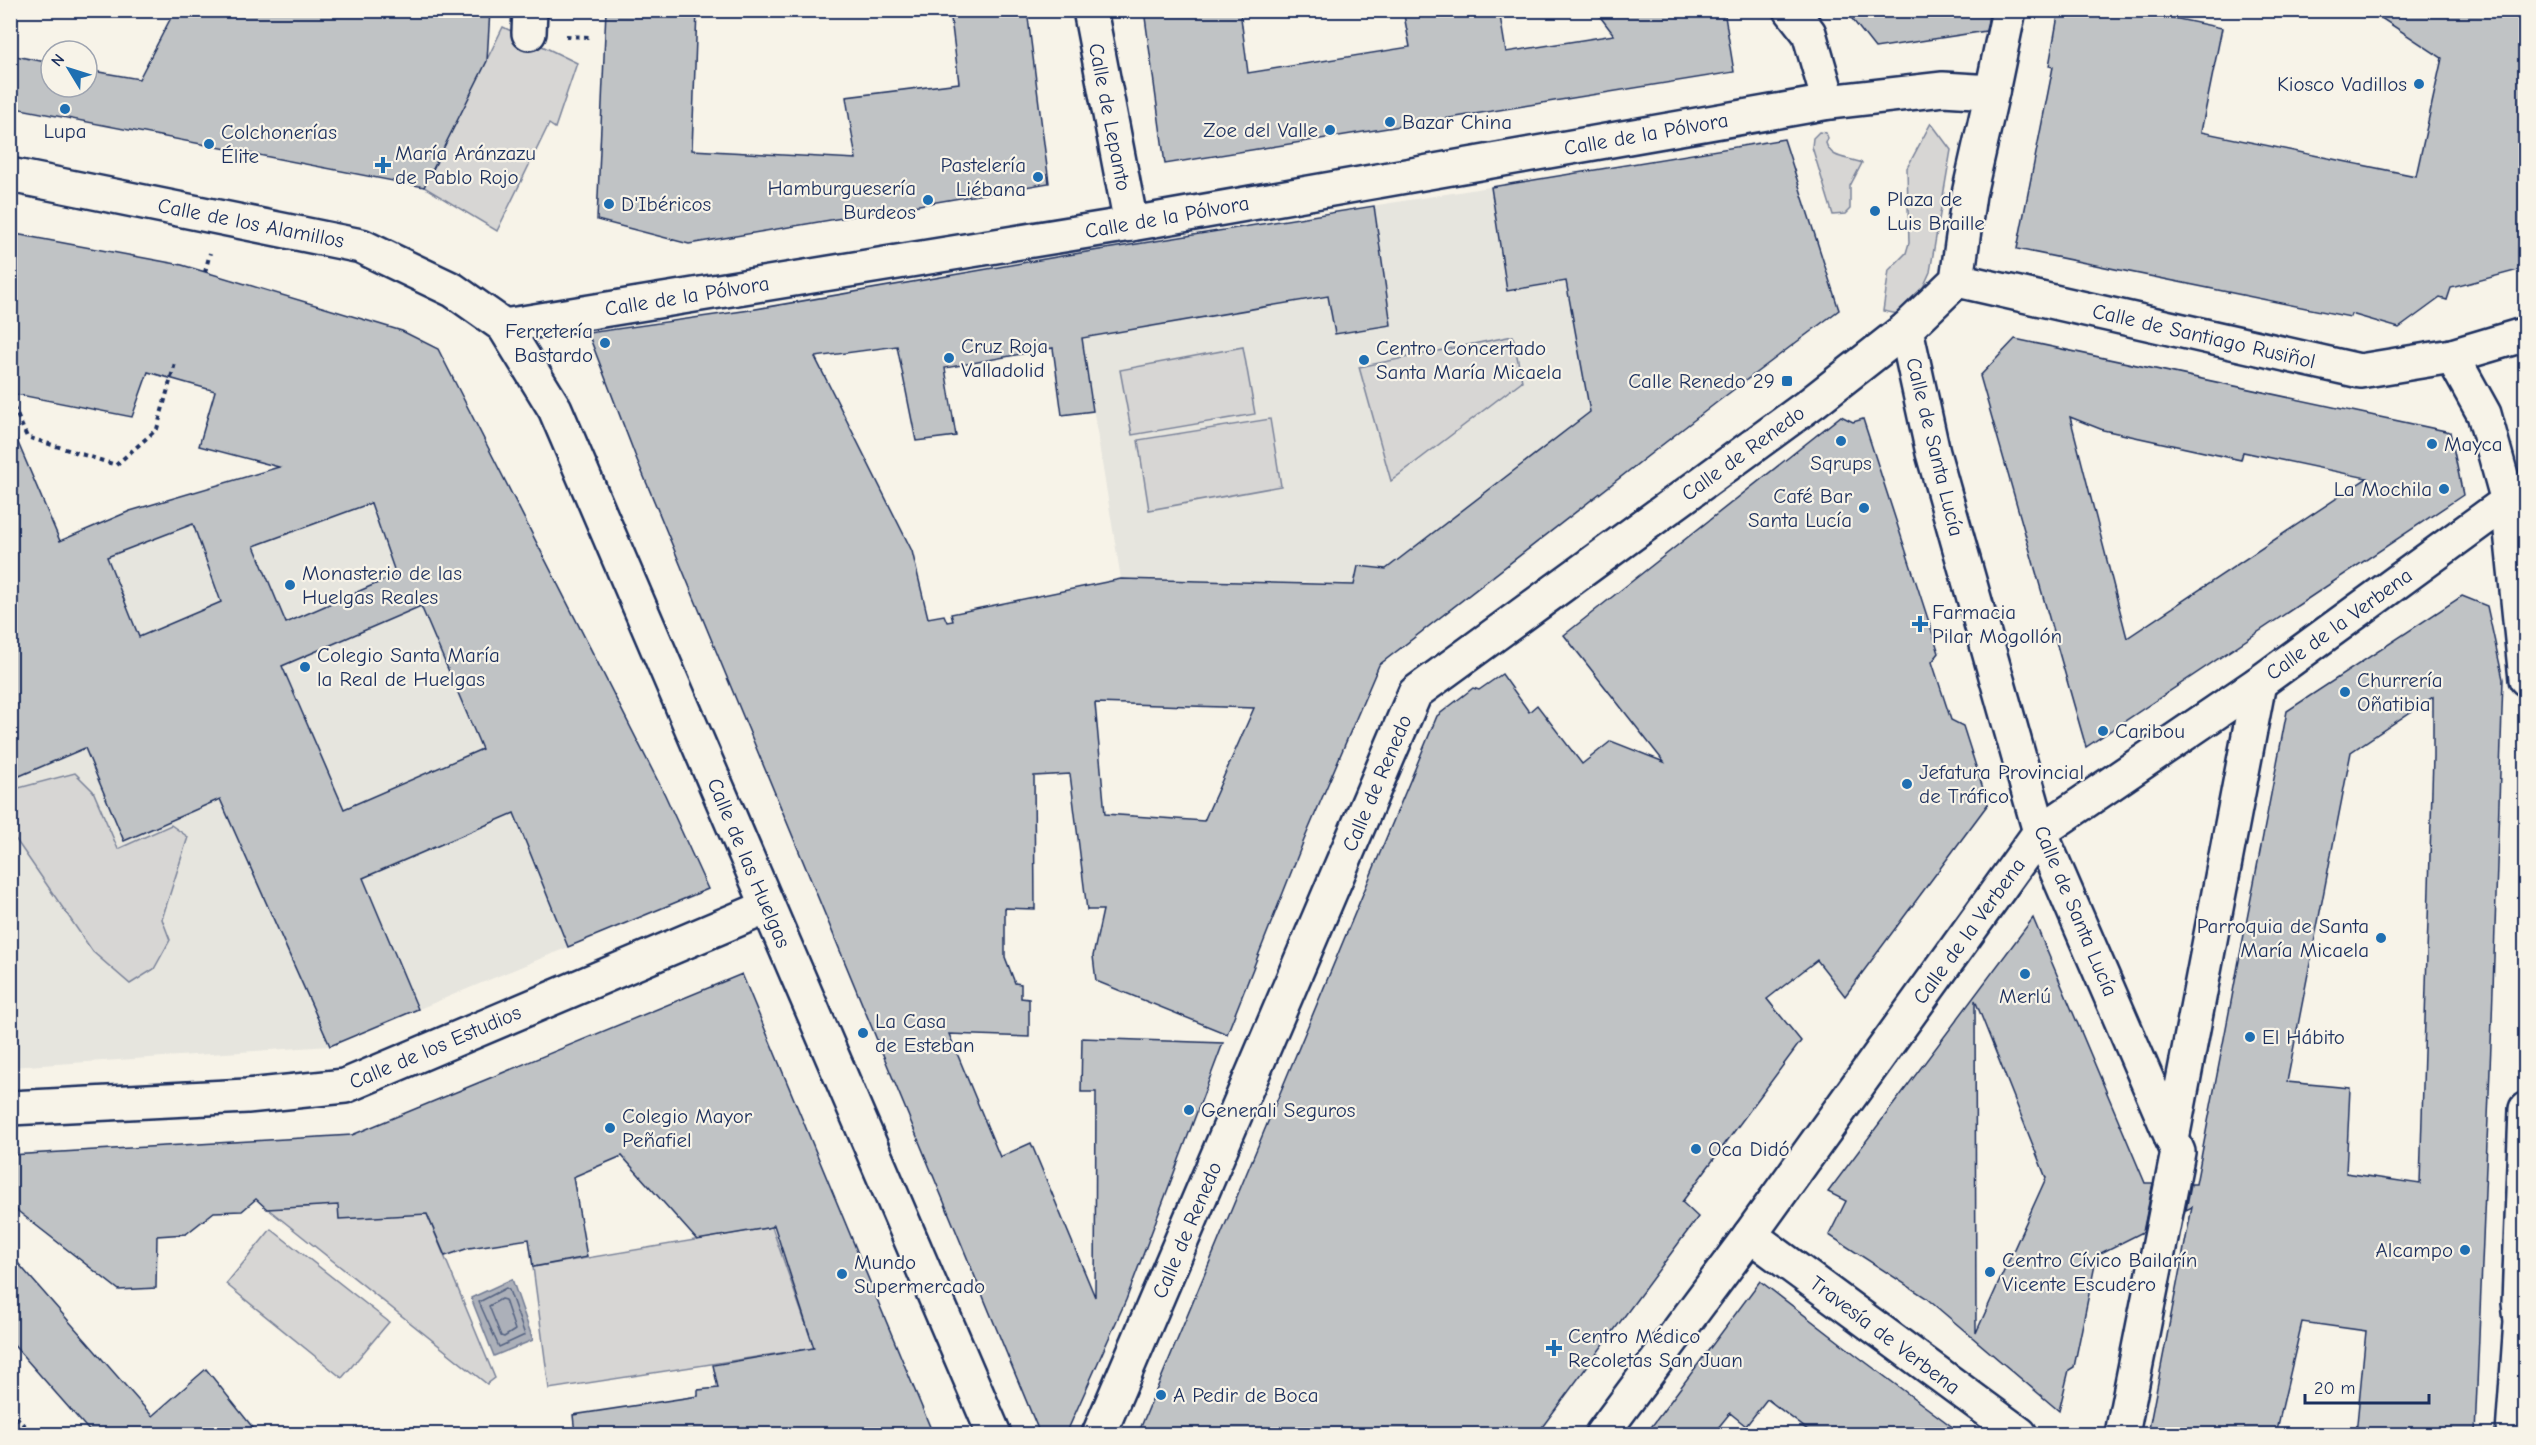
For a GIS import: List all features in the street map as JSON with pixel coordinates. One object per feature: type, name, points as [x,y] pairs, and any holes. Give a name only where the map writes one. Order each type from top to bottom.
[{"type":"street","name":"Calle de Lepanto","points":[[1090,10],[1131,224]]},
{"type":"street","points":[[1791,10],[1809,33],[1829,102],[1943,89],[1992,92]]},
{"type":"street","points":[[1906,329],[1957,280],[1969,194],[2009,10]]},
{"type":"street","name":"Calle de la Pólvora","points":[[491,317],[1131,224],[1829,102]]},
{"type":"street","name":"Calle de los Alamillos","points":[[10,175],[361,246],[453,290],[491,317]]},
{"type":"street","name":"Calle de Santiago Rusiñol","points":[[1957,280],[2360,371],[2452,356],[2526,334]]},
{"type":"street","name":"Calle de las Huelgas","points":[[491,317],[555,409],[994,1434]]},
{"type":"street","name":"Calle de Santa Lucía","points":[[1906,329],[1933,453],[2040,832],[2178,1152],[2122,1434]]},
{"type":"street","name":"Calle de Renedo","points":[[1100,1434],[1415,693],[1803,409],[1906,329]]},
{"type":"street","points":[[2452,356],[2484,414],[2508,501],[2526,680]]},
{"type":"street","name":"Calle de la Verbena","points":[[1602,1434],[1750,1234],[2040,832],[2259,682],[2508,501]]},
{"type":"street","name":"Calle de Santa Lucía","points":[[2172,1139],[2259,682]]},
{"type":"street","name":"Calle de los Estudios","points":[[10,1108],[247,1096],[345,1086],[767,907]]},
{"type":"street","points":[[2513,1434],[2521,1321],[2519,1303],[2526,1109]]},
{"type":"street","name":"Travesía de Verbena","points":[[1750,1234],[2020,1434]]},
{"type":"path","points":[[205,272],[210,252]]},
{"type":"path","points":[[10,399],[27,437],[116,465],[157,429],[175,363]]},
{"type":"path","points":[[10,1410],[32,1434]]},
{"type":"shaded area","points":[[503,27],[577,63],[555,128],[549,124],[497,231],[424,187]]},
{"type":"shaded area","points":[[1931,123],[1951,150],[1930,272],[1920,294],[1898,314],[1883,311],[1889,270],[1906,253],[1909,243],[1907,168]]},
{"type":"shaded area","points":[[1819,132],[1826,133],[1828,148],[1836,155],[1862,163],[1850,186],[1850,209],[1845,214],[1833,215],[1812,147],[1813,138]]},
{"type":"shaded area","name":"Centro Concertado Santa María Micaela","points":[[1718,150],[1735,202],[1691,422],[1604,492],[1459,602],[1342,583],[1121,579],[1068,255]]},
{"type":"shaded area","points":[[1513,336],[1522,381],[1391,481],[1359,367]]},
{"type":"shaded area","points":[[1243,347],[1255,414],[1132,435],[1120,370]]},
{"type":"shaded area","name":"Colegio Santa María la Real de Huelgas","points":[[466,402],[661,787],[708,889],[330,1046],[11,1067],[10,422],[60,541],[130,511],[318,458]]},
{"type":"shaded area","points":[[1270,419],[1281,486],[1149,510],[1138,440]]},
{"type":"shaded area","points":[[75,773],[93,791],[118,849],[171,825],[188,837],[162,919],[170,940],[154,969],[130,984],[93,952],[12,834],[11,790]]},
{"type":"shaded area","points":[[419,1195],[495,1378],[487,1384],[268,1209],[275,1201],[305,1207]]},
{"type":"shaded area","points":[[772,1227],[814,1348],[549,1389],[533,1267]]},
{"type":"shaded area","points":[[271,1229],[389,1322],[342,1378],[226,1284]]},
{"type":"water","points":[[512,1279],[533,1340],[494,1356],[471,1298]]},
{"type":"building","points":[[175,10],[490,10],[487,61],[424,187],[10,107],[10,55],[39,61],[39,99],[99,99],[99,72],[139,79]]},
{"type":"building","points":[[606,10],[697,10],[692,150],[856,159],[846,97],[959,83],[950,10],[1027,10],[1049,183],[689,244],[597,220]]},
{"type":"building","points":[[1144,10],[1240,10],[1248,73],[1410,47],[1403,10],[1499,10],[1506,52],[1614,35],[1595,10],[1724,10],[1734,72],[1165,164]]},
{"type":"building","points":[[1845,10],[1990,10],[1986,31],[1875,48]]},
{"type":"building","points":[[2059,10],[2135,10],[2222,28],[2201,132],[2416,176],[2442,58],[2369,10],[2526,10],[2526,268],[2451,288],[2447,300],[2440,298],[2399,328],[2351,314],[2350,317],[2017,249],[2053,67],[2049,66]]},
{"type":"building","points":[[1784,139],[1839,310],[1379,665],[1304,840],[1227,1034],[1096,981],[1093,956],[1103,910],[1087,910],[1070,774],[1034,776],[1035,909],[1005,908],[1005,957],[1015,983],[1021,984],[1021,998],[1029,999],[1029,1037],[949,1034],[1000,1157],[1031,1143],[1095,1297],[1096,1092],[1081,1092],[1082,1038],[1223,1043],[1126,1300],[1066,1434],[1040,1434],[635,455],[588,333],[750,310],[1068,255],[1374,206],[1391,325],[1335,334],[1328,296],[1082,338],[1093,411],[1062,415],[1053,348],[945,368],[956,436],[916,441],[897,346],[815,357],[912,551],[928,618],[944,615],[947,622],[953,621],[951,614],[1121,579],[1354,585],[1358,566],[1386,569],[1590,412],[1566,281],[1507,291],[1491,187]],"holes":[[[1095,703],[1254,708],[1204,821],[1105,814]]]},
{"type":"building","points":[[10,233],[182,265],[402,331],[438,349],[665,795],[708,889],[568,947],[514,813],[363,878],[418,1009],[330,1046],[220,799],[124,841],[85,748],[10,780],[10,424],[60,541],[130,511],[279,467],[199,446],[215,391],[148,372],[132,417],[10,393]],"holes":[[[371,503],[396,575],[286,623],[254,546]],[[193,524],[221,602],[139,637],[107,557]],[[421,606],[482,749],[344,809],[282,666]]]},
{"type":"building","points":[[2015,339],[2450,432],[2463,495],[2086,747],[1980,376]],"holes":[[[2070,417],[2103,430],[2241,460],[2243,452],[2367,478],[2127,638]]]},
{"type":"building","points":[[1841,416],[1853,422],[1863,419],[1939,653],[1932,662],[1951,720],[1963,726],[1988,804],[1845,996],[1817,960],[1767,999],[1801,1041],[1682,1202],[1698,1217],[1537,1434],[1138,1434],[1437,716],[1473,688],[1479,690],[1502,674],[1529,712],[1537,705],[1582,764],[1611,741],[1664,762],[1564,635]]},
{"type":"building","points":[[2462,596],[2487,606],[2503,679],[2475,1434],[2356,1434],[2366,1331],[2302,1322],[2276,1434],[2148,1434],[2192,1207],[2186,1210],[2191,1184],[2196,1184],[2287,711]],"holes":[[[2433,697],[2420,1184],[2346,1173],[2350,1088],[2287,1082],[2351,752]]]},
{"type":"building","points":[[2033,918],[2145,1183],[2153,1183],[2143,1232],[2097,1255],[2074,1367],[2069,1370],[2059,1411],[1925,1297],[1829,1235],[1846,1201],[1828,1192]],"holes":[[[1975,1000],[2046,1178],[1976,1333]]]},
{"type":"building","points":[[742,974],[933,1434],[575,1434],[573,1415],[698,1396],[698,1390],[718,1388],[713,1365],[814,1348],[774,1225],[697,1240],[622,1156],[573,1177],[587,1257],[533,1267],[529,1239],[469,1248],[445,1256],[427,1214],[339,1219],[338,1205],[267,1209],[256,1199],[242,1211],[214,1212],[186,1234],[157,1236],[156,1288],[119,1290],[10,1205],[10,1155],[352,1135]]},
{"type":"building","points":[[10,1254],[152,1416],[206,1369],[258,1434],[92,1434],[10,1341]]},
{"type":"building","points":[[1760,1281],[1962,1434],[1813,1434],[1767,1399],[1746,1426],[1730,1413],[1713,1434],[1646,1434]]},
{"type":"place","name":"Kiosco Vadillos","points":[[2419,84]]},
{"type":"place","name":"Lupa","points":[[65,109]]},
{"type":"place","name":"Bazar China","points":[[1390,122]]},
{"type":"place","name":"Zoe del Valle","points":[[1330,130]]},
{"type":"place","name":"Colchonerías Élite","points":[[209,144]]},
{"type":"place","name":"María Aránzazu de Pablo Rojo","points":[[383,165]]},
{"type":"place","name":"Pastelería Liébana","points":[[1038,177]]},
{"type":"place","name":"Hamburguesería Burdeos","points":[[928,200]]},
{"type":"place","name":"D'Ibéricos","points":[[609,204]]},
{"type":"place","name":"Plaza de Luis Braille","points":[[1875,211]]},
{"type":"place","name":"Ferretería Bastardo","points":[[605,343]]},
{"type":"place","name":"Cruz Roja Valladolid","points":[[949,358]]},
{"type":"place","name":"Centro Concertado Santa María Micaela","points":[[1364,360]]},
{"type":"place","name":"Calle Renedo 29","points":[[1787,381]]},
{"type":"place","name":"Sqrups","points":[[1841,441]]},
{"type":"place","name":"Mayca","points":[[2432,444]]},
{"type":"place","name":"La Mochila","points":[[2444,489]]},
{"type":"place","name":"Café Bar Santa Lucía","points":[[1864,508]]},
{"type":"place","name":"Monasterio de las Huelgas Reales","points":[[290,585]]},
{"type":"place","name":"Farmacia Pilar Mogollón","points":[[1920,624]]},
{"type":"place","name":"Colegio Santa María la Real de Huelgas","points":[[305,667]]},
{"type":"place","name":"Churrería Oñatibia","points":[[2345,692]]},
{"type":"place","name":"Caribou","points":[[2103,731]]},
{"type":"place","name":"Jefatura Provincial de Tráfico","points":[[1907,784]]},
{"type":"place","name":"Parroquia de Santa María Micaela","points":[[2381,938]]},
{"type":"place","name":"Merlú","points":[[2025,974]]},
{"type":"place","name":"La Casa de Esteban","points":[[863,1033]]},
{"type":"place","name":"El Hábito","points":[[2250,1037]]},
{"type":"place","name":"Generali Seguros","points":[[1189,1110]]},
{"type":"place","name":"Colegio Mayor Peñafiel","points":[[610,1128]]},
{"type":"place","name":"Oca Didó","points":[[1696,1149]]},
{"type":"place","name":"Alcampo","points":[[2465,1250]]},
{"type":"place","name":"Centro Cívico Bailarín Vicente Escudero","points":[[1990,1272]]},
{"type":"place","name":"Mundo Supermercado","points":[[842,1274]]},
{"type":"place","name":"Centro Médico Recoletas San Juan","points":[[1554,1348]]},
{"type":"place","name":"A Pedir de Boca","points":[[1161,1395]]}]
